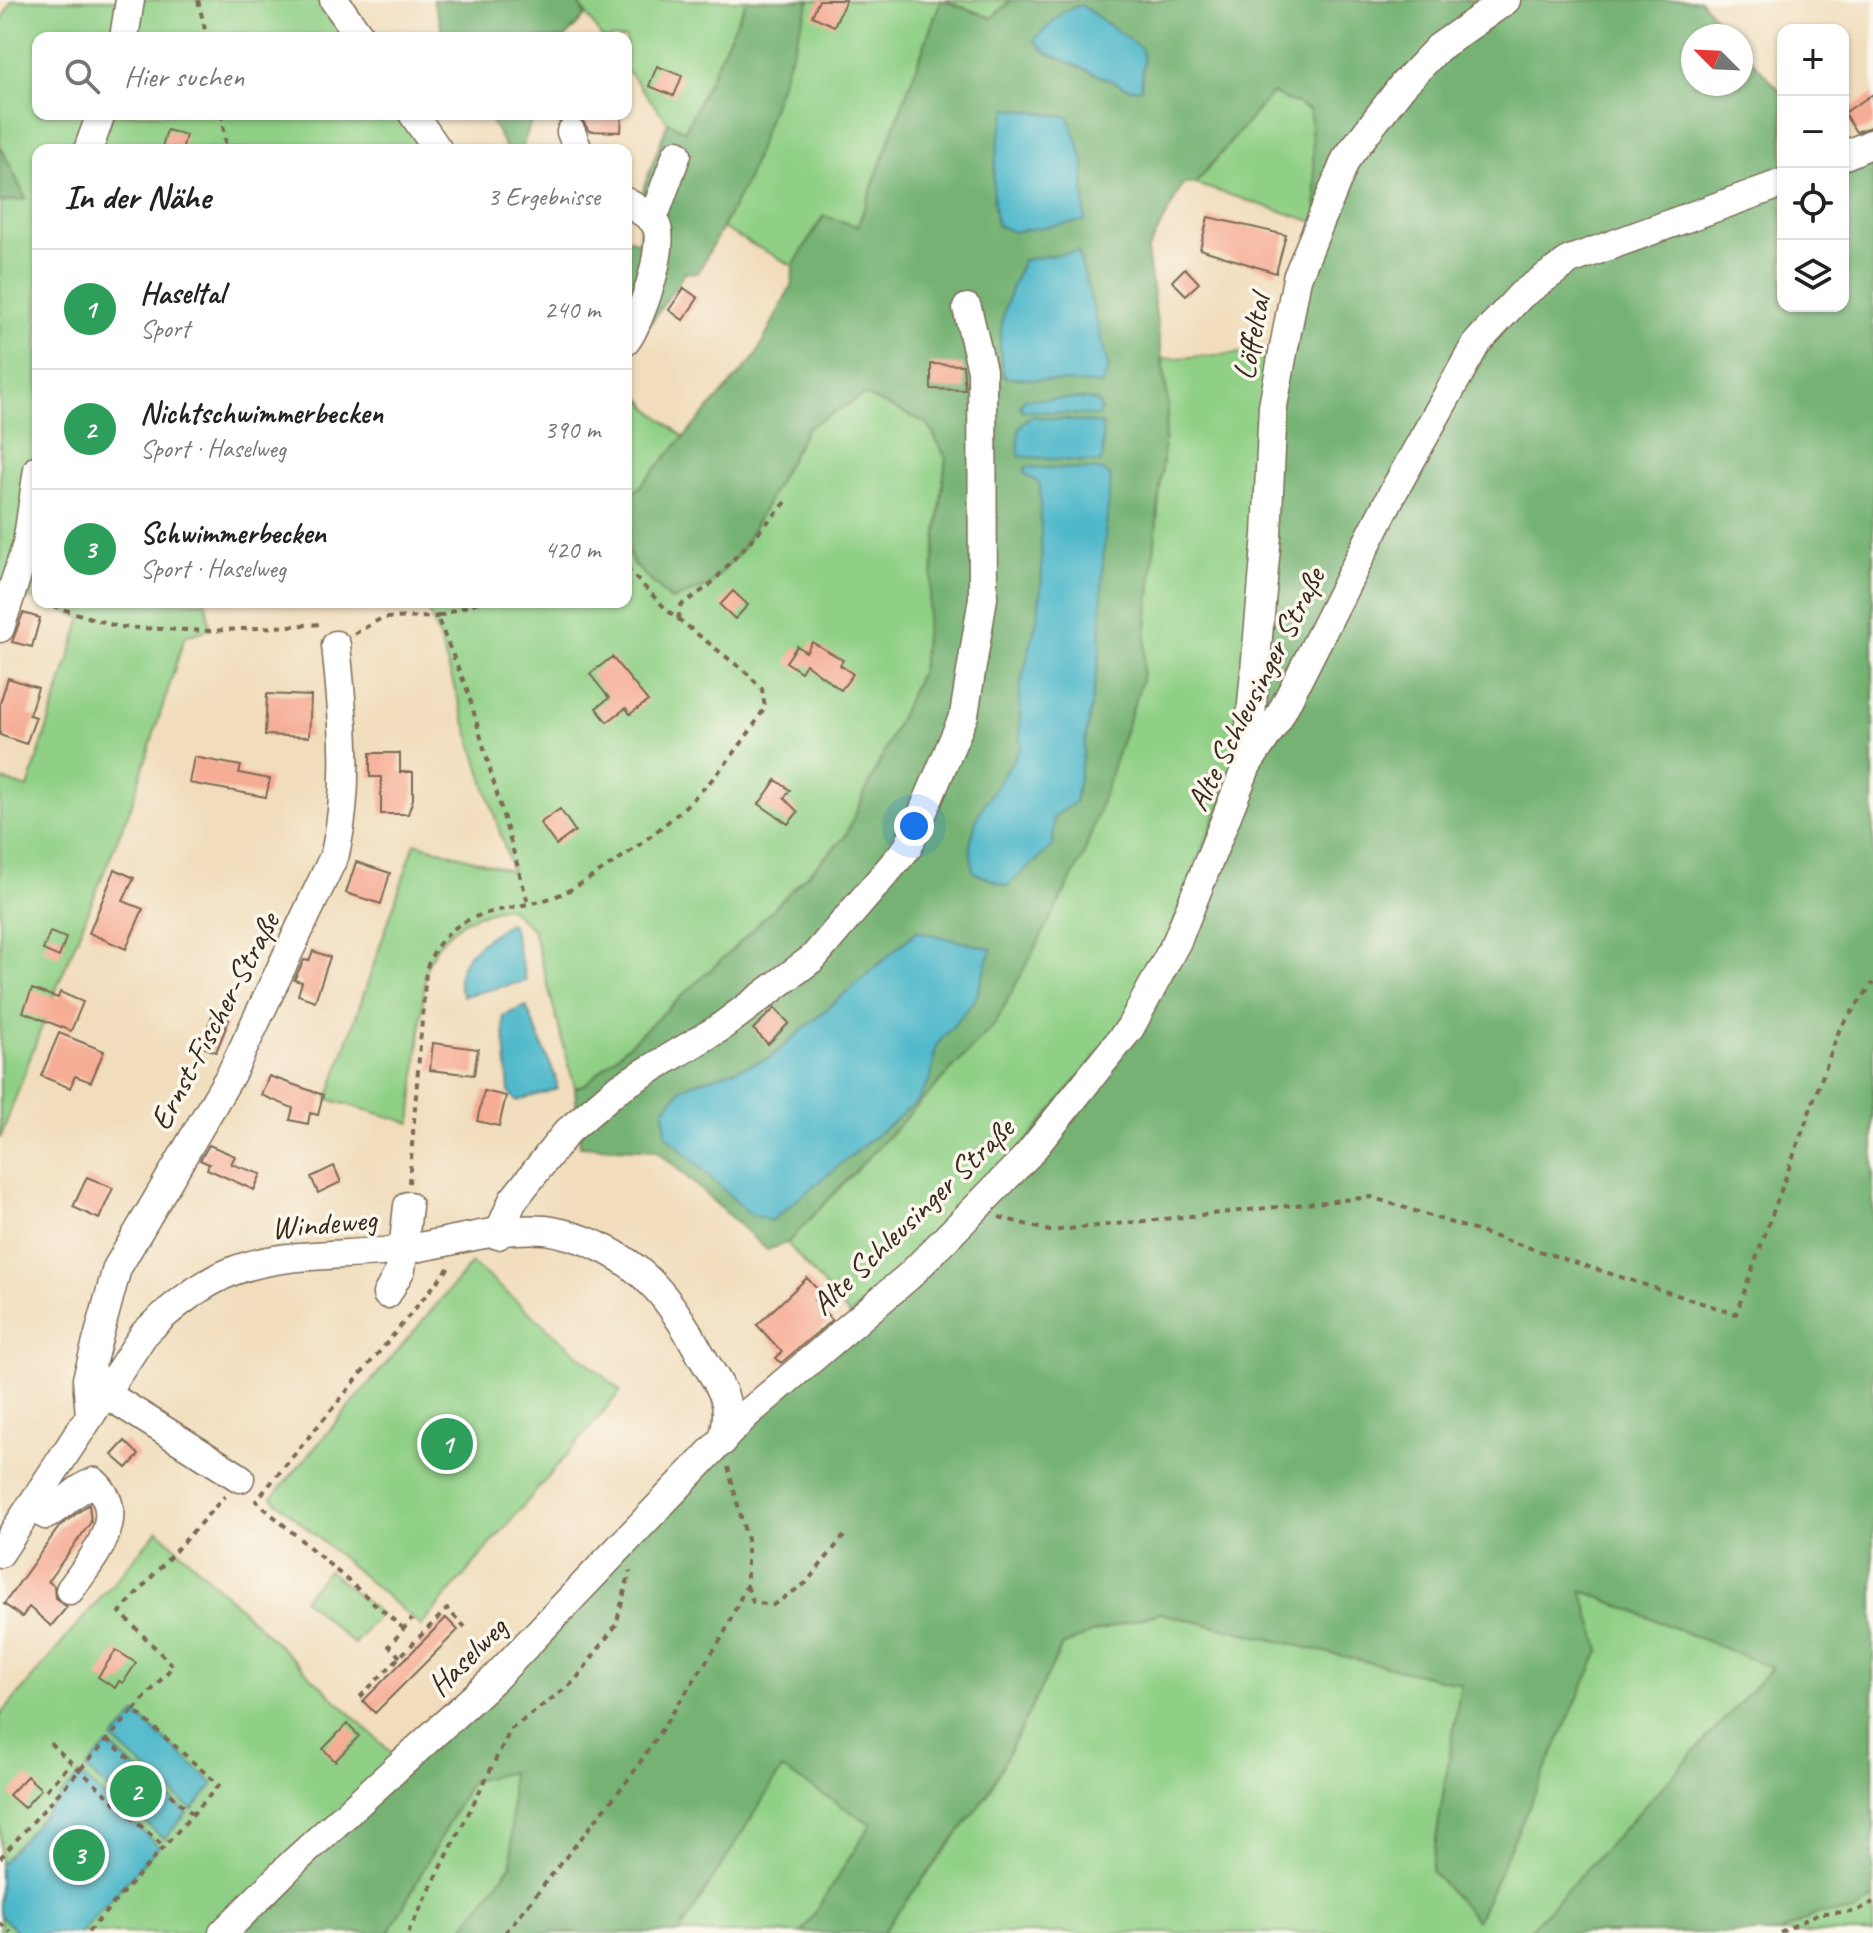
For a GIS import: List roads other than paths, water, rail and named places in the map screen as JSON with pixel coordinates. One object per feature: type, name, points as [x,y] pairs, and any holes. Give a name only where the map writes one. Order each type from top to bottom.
[{"type":"street","points":[[125,32],[130,0]]},
{"type":"street","points":[[334,0],[357,32]]},
{"type":"street","name":"Löffeltal","points":[[1247,765],[1267,535],[1273,406],[1297,278],[1346,159],[1402,86],[1438,48],[1506,0]]},
{"type":"street","points":[[90,144],[99,120]]},
{"type":"street","points":[[417,120],[434,144]]},
{"type":"street","points":[[1849,153],[1873,143]]},
{"type":"street","points":[[653,219],[677,154]]},
{"type":"street","name":"Alte Schleusinger Straße","points":[[746,1415],[909,1276],[1028,1155],[1130,1028],[1177,941],[1247,765],[1278,719],[1392,494],[1476,344],[1521,295],[1570,260],[1777,185]]},
{"type":"street","points":[[632,206],[653,219],[659,228],[659,244],[643,307],[632,329]]},
{"type":"street","points":[[498,1235],[513,1200],[567,1132],[617,1089],[718,1029],[813,958],[908,847],[964,715],[983,598],[982,370],[967,308]]},
{"type":"street","points":[[0,628],[27,544],[32,510]]},
{"type":"street","name":"Ernst-Fischer-Straße","points":[[98,1405],[87,1379],[117,1268],[231,1074],[335,854],[344,818],[346,742],[336,645]]},
{"type":"street","points":[[387,1294],[401,1269],[408,1206]]},
{"type":"street","name":"Windeweg","points":[[0,1553],[153,1325],[199,1288],[256,1263],[402,1250],[546,1230],[597,1245],[640,1270],[673,1303],[707,1368],[723,1386]]},
{"type":"street","points":[[721,1443],[728,1419],[723,1386],[751,1393],[774,1389]]},
{"type":"street","points":[[98,1405],[240,1478]]},
{"type":"street","name":"Haselweg","points":[[223,1933],[295,1861],[494,1679],[746,1415]]},
{"type":"street","points":[[31,1505],[46,1515],[61,1507],[81,1487],[94,1482],[106,1492],[110,1513],[105,1541],[70,1590]]},
{"type":"water","points":[[1081,5],[1141,48],[1144,59],[1141,88],[1130,89],[1047,53],[1034,40],[1064,11]]},
{"type":"water","points":[[1008,108],[1069,117],[1084,161],[1085,221],[1013,232],[997,225],[995,166]]},
{"type":"water","points":[[1078,251],[1109,369],[1101,385],[1005,377],[1000,348],[1003,317],[1023,260]]},
{"type":"water","points":[[1025,399],[1088,399],[1098,402],[1101,411],[1097,416],[1022,410],[1020,405]]},
{"type":"water","points":[[1032,416],[1102,424],[1103,457],[1100,463],[1019,456],[1020,428]]},
{"type":"water","points":[[1026,467],[1100,470],[1111,476],[1103,558],[1100,652],[1075,802],[1054,817],[1053,846],[1007,886],[973,872],[970,844],[978,814],[1020,749],[1020,687],[1037,620],[1042,580],[1040,484],[1024,473]]},
{"type":"water","points":[[508,923],[512,925],[526,981],[463,996],[459,972],[464,962],[479,944]]},
{"type":"water","points":[[917,931],[992,949],[975,1000],[936,1046],[931,1078],[917,1102],[771,1221],[748,1213],[666,1135],[664,1109],[683,1087],[770,1058]]},
{"type":"water","points":[[526,1006],[556,1078],[557,1089],[516,1101],[509,1092],[503,1016]]},
{"type":"water","points":[[136,1714],[214,1784],[192,1810],[113,1740]]},
{"type":"water","points":[[108,1744],[187,1813],[164,1839],[86,1769]]},
{"type":"water","points":[[80,1775],[159,1846],[80,1933],[19,1933],[0,1916],[0,1864]]},
{"type":"place","name":"Haseltal","points":[[447,1444]]},
{"type":"place","name":"Nichtschwimmerbecken","points":[[136,1791]]},
{"type":"place","name":"Schwimmerbecken","points":[[79,1855]]}]
